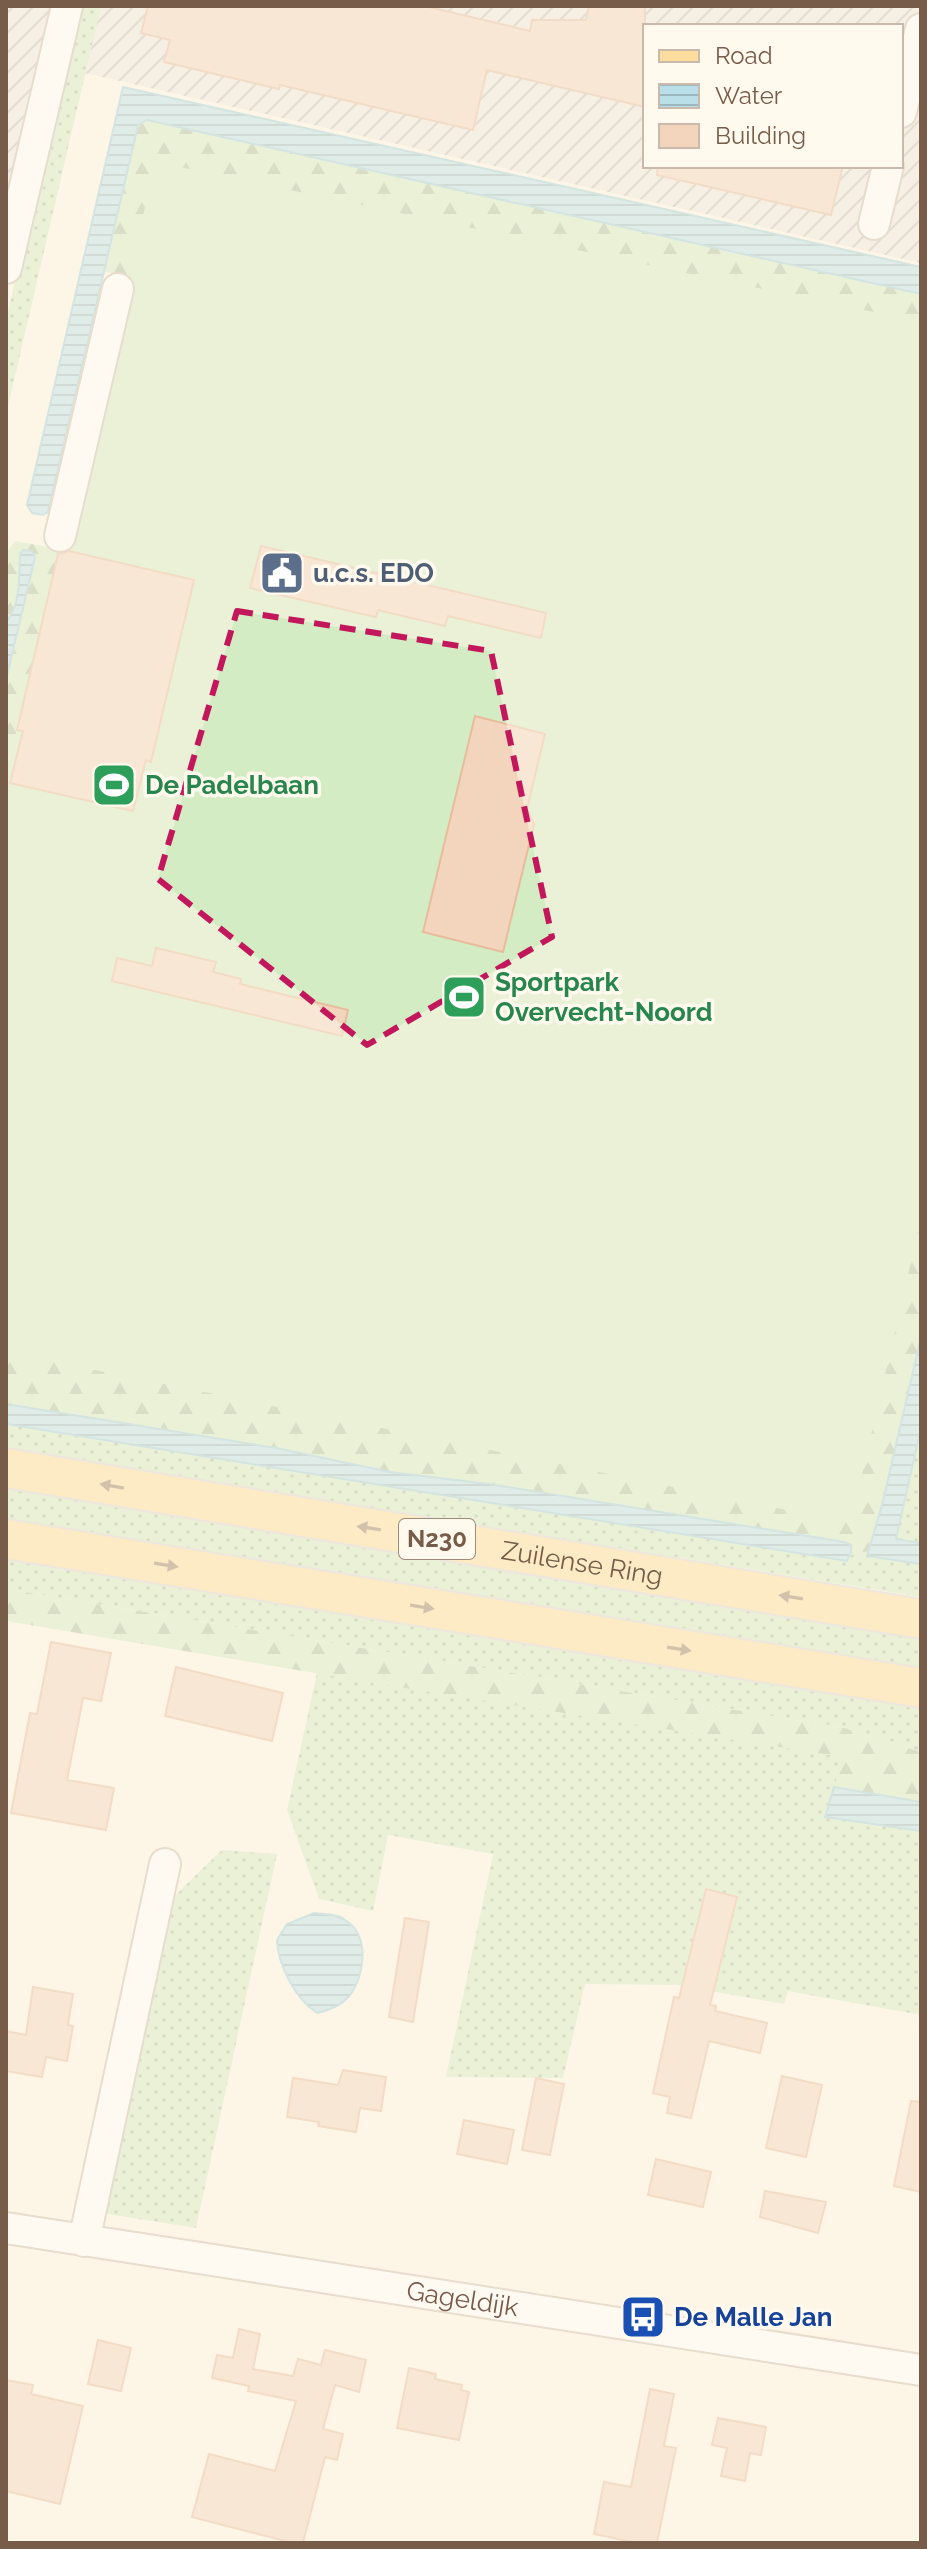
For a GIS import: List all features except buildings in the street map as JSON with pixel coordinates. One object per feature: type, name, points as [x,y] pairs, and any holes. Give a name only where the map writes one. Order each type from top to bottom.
[{"type":"main road","name":"Zuilense Ring","points":[[6,1468],[921,1619]]},
{"type":"main road","points":[[6,1539],[921,1688]]},
{"type":"street","points":[[6,268],[67,6]]},
{"type":"street","points":[[903,104],[921,29]]},
{"type":"street","points":[[874,224],[888,168]]},
{"type":"street","points":[[60,536],[118,289]]},
{"type":"street","points":[[84,2241],[165,1864]]},
{"type":"street","name":"Gageldijk","points":[[6,2228],[921,2370]]},
{"type":"highlighted area","points":[[237,611],[491,651],[552,937],[367,1045],[158,879]]},
{"type":"shaded area","points":[[6,6],[921,6],[921,263],[49,65],[6,260]]},
{"type":"green space","points":[[77,6],[101,6],[6,415],[6,321]]},
{"type":"green space","points":[[151,120],[921,294],[921,351],[135,279],[103,271],[138,125]]},
{"type":"green space","name":"Sportpark Overvecht-Noord","points":[[156,162],[921,322],[921,1218],[851,1523],[6,1352],[6,775]]},
{"type":"green space","points":[[15,541],[59,549],[6,778],[6,553]]},
{"type":"green space","points":[[921,1148],[921,1338],[899,1443],[870,1551],[837,1557],[6,1414],[6,1334]]},
{"type":"green space","points":[[6,1414],[837,1557],[870,1551],[868,1556],[921,1564],[921,1597],[6,1449]]},
{"type":"green space","points":[[921,1428],[921,1543],[896,1539]]},
{"type":"green space","points":[[6,1480],[921,1628],[921,1668],[6,1520]]},
{"type":"green space","points":[[6,1558],[921,1708],[921,1752],[844,1728],[6,1589]]},
{"type":"green space","points":[[6,1589],[844,1728],[921,1752],[921,1802],[834,1787],[843,1757],[6,1621]]},
{"type":"green space","points":[[317,1673],[844,1757],[825,1817],[921,1831],[921,2015],[788,1991],[784,2004],[676,1985],[585,1984],[563,2078],[446,2077],[493,1854],[388,1835],[373,1911],[319,1899],[287,1810]]},
{"type":"green space","points":[[222,1850],[277,1854],[196,2228],[95,2212],[165,1905]]},
{"type":"water","points":[[123,87],[921,267],[921,294],[147,120],[138,125],[48,512],[43,515],[32,513],[27,505]]},
{"type":"water","points":[[23,550],[32,551],[35,557],[6,680],[6,622],[17,599],[20,554]]},
{"type":"water","points":[[921,1337],[921,1428],[896,1539],[921,1543],[921,1564],[867,1556]]},
{"type":"water","points":[[6,1404],[276,1448],[390,1472],[489,1484],[844,1542],[851,1545],[851,1552],[847,1561],[6,1424]]},
{"type":"water","points":[[834,1787],[921,1802],[921,1831],[825,1817]]},
{"type":"water","points":[[314,1913],[345,1920],[353,1927],[362,1945],[362,1966],[350,1995],[335,2007],[317,2013],[289,1981],[277,1940],[287,1924]]},
{"type":"place","name":"u.c.s. EDO","points":[[282,573]]},
{"type":"place","name":"De Padelbaan","points":[[114,785]]},
{"type":"place","name":"Sportpark Overvecht-Noord","points":[[464,997]]},
{"type":"place","name":"De Malle Jan","points":[[643,2317]]}]
